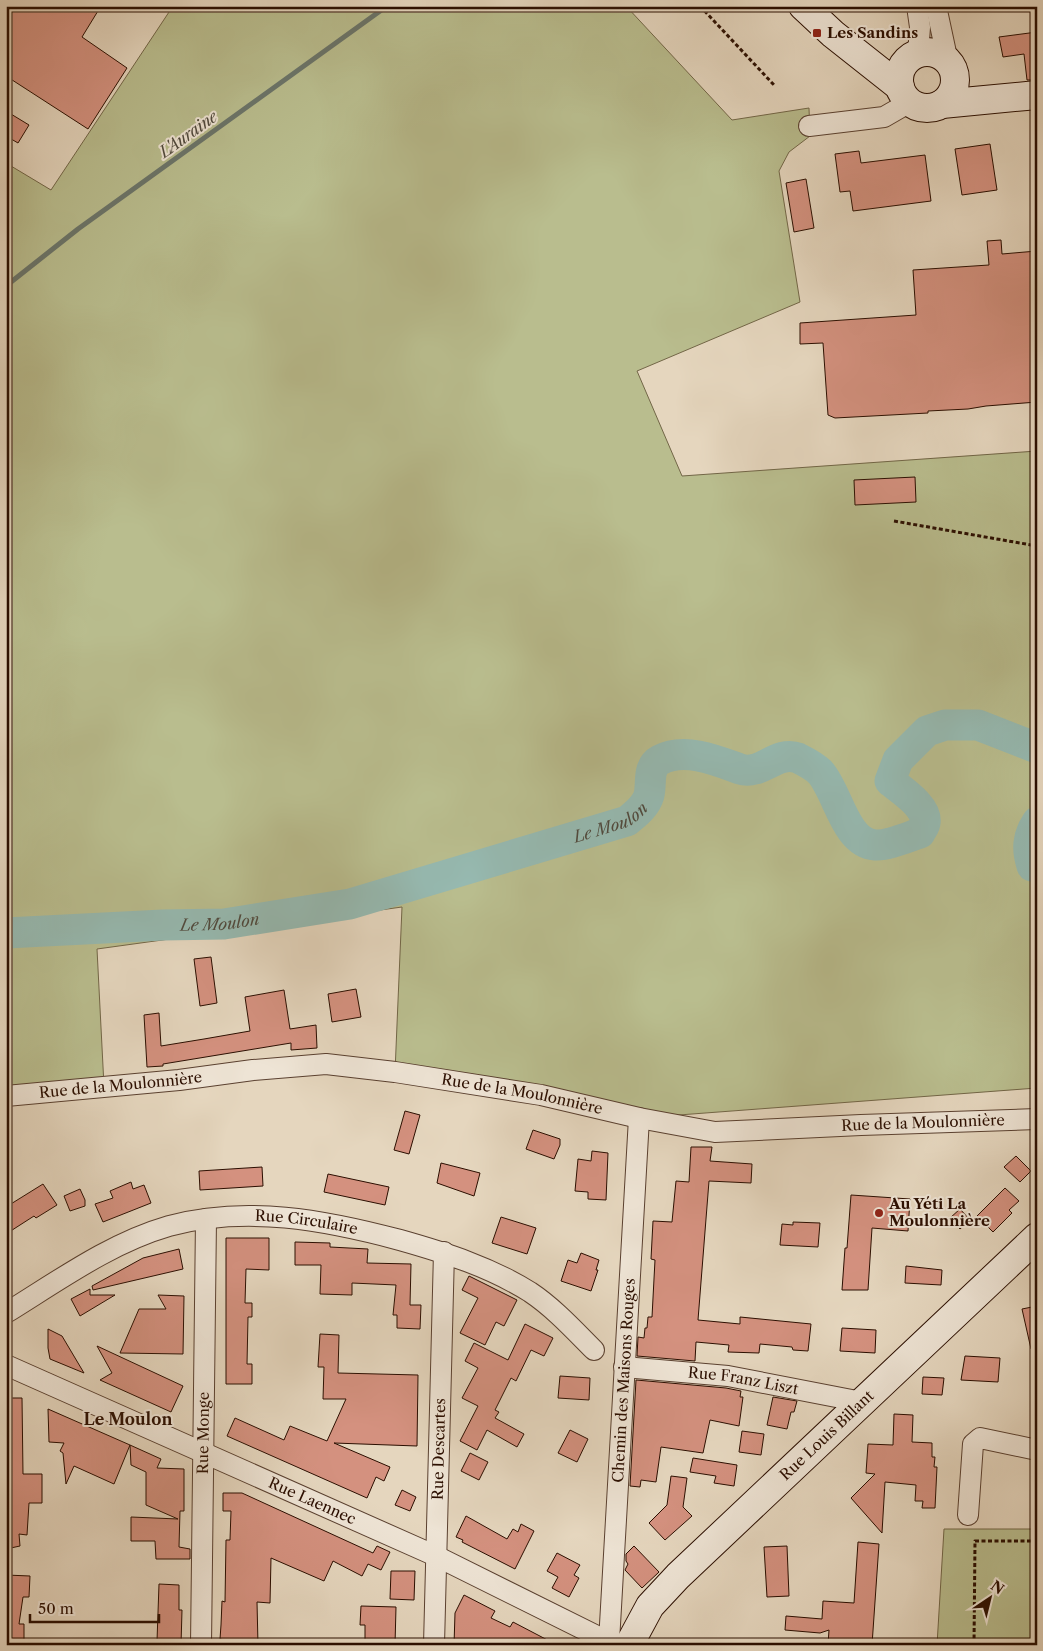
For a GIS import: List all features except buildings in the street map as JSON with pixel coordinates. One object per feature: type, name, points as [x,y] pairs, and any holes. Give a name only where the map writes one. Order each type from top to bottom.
[{"type":"street","points":[[803,6],[917,106],[934,108],[942,104],[1027,96]]},
{"type":"street","points":[[905,95],[899,78],[901,70],[915,55],[920,27],[917,6]]},
{"type":"street","points":[[936,6],[952,69],[952,92],[942,104]]},
{"type":"street","points":[[848,45],[880,54],[915,55],[934,53],[942,56],[952,69],[981,88],[1027,96]]},
{"type":"street","points":[[810,126],[884,117],[905,95]]},
{"type":"street","name":"Rue de la Moulonnière","points":[[6,1096],[326,1064],[395,1072],[541,1094],[639,1118],[715,1132],[1037,1119]]},
{"type":"street","name":"Chemin des Maisons Rouges","points":[[618,1644],[624,1367],[639,1118]]},
{"type":"street","name":"Rue Circulaire","points":[[6,1313],[92,1260],[132,1239],[170,1226],[206,1219],[251,1215],[287,1216],[357,1228],[444,1252],[495,1273],[531,1293],[565,1321],[594,1350]]},
{"type":"street","name":"Rue Monge","points":[[201,1645],[206,1219]]},
{"type":"street","name":"Rue Louis Billant","points":[[618,1644],[678,1576],[1037,1237]]},
{"type":"street","name":"Rue Descartes","points":[[434,1645],[444,1252]]},
{"type":"street","name":"Rue Laennec","points":[[6,1365],[436,1556],[618,1644]]},
{"type":"street","name":"Rue Franz Liszt","points":[[624,1367],[728,1376],[862,1402]]},
{"type":"street","points":[[968,1515],[973,1444],[980,1438],[1037,1450]]},
{"type":"path","points":[[700,6],[774,85]]},
{"type":"path","points":[[894,521],[1037,546]]},
{"type":"path","points":[[974,1645],[975,1541],[1037,1541]]},
{"type":"green space","points":[[173,6],[626,6],[732,120],[809,108],[810,136],[789,152],[779,171],[800,302],[637,371],[682,476],[1037,451],[1037,1088],[639,1118],[395,1072],[402,907],[97,949],[104,1086],[6,1096],[6,163],[51,190]]},
{"type":"green space","points":[[944,1529],[1037,1529],[1037,1645],[937,1645]]},
{"type":"waterway","name":"L'Auraine","points":[[6,286],[78,229],[387,6]]},
{"type":"waterway","name":"Le Moulon","points":[[6,933],[163,925],[224,924],[350,904],[627,821],[640,810],[648,799],[653,767],[660,760],[669,756],[700,756],[748,770],[783,757],[798,758],[820,772],[856,836],[865,842],[875,845],[885,844],[920,833],[925,824],[925,817],[918,805],[890,781],[898,760],[927,731],[945,725],[978,725],[1037,748]]},
{"type":"waterway","name":"Le Moulon","points":[[1037,822],[1031,833],[1029,849],[1032,866],[1037,867]]},
{"type":"place","name":"Les Sandins","points":[[817,33]]},
{"type":"place","name":"Au Yéti La Moulonnière","points":[[879,1213]]},
{"type":"district","name":"Le Moulon","points":[[128,1419]]}]
